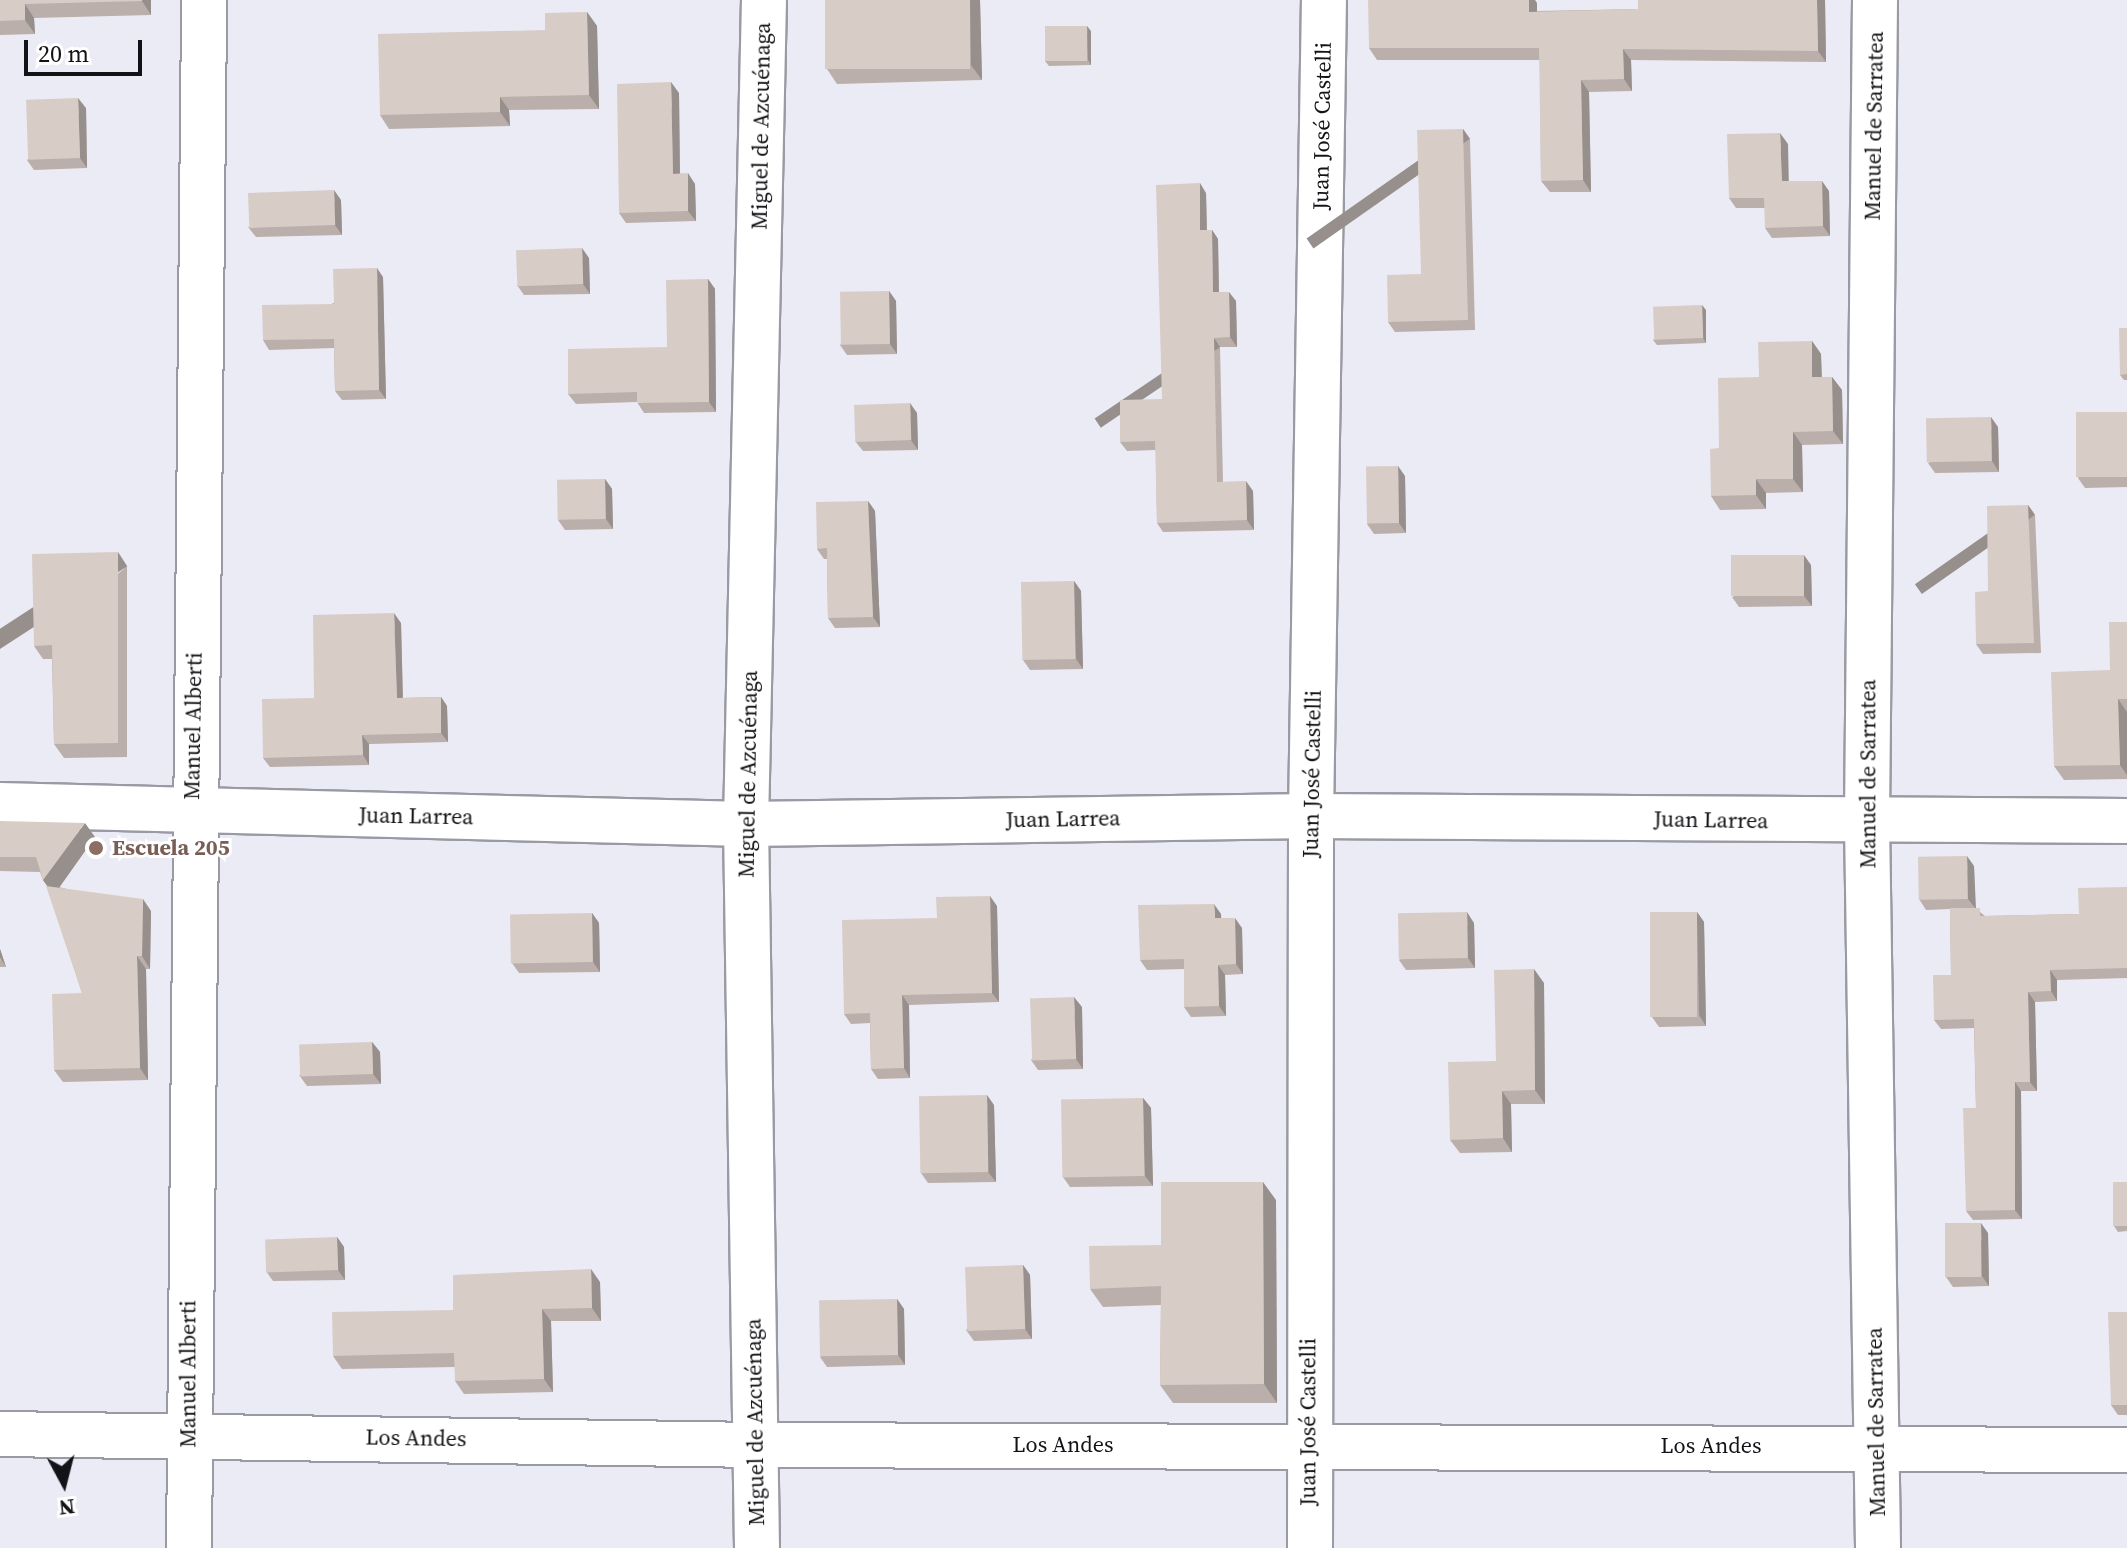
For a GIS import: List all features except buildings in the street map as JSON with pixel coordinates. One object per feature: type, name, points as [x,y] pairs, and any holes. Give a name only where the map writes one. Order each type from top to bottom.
[{"type":"street","name":"Manuel Alberti","points":[[189,1548],[192,810],[204,0]]},
{"type":"street","name":"Miguel de Azcuénaga","points":[[757,1548],[746,824],[764,0]]},
{"type":"street","name":"Juan José Castelli","points":[[1310,1548],[1307,1444],[1311,816],[1324,0]]},
{"type":"street","name":"Manuel de Sarratea","points":[[1875,0],[1867,822],[1878,1548]]},
{"type":"street","name":"Juan Larrea","points":[[0,805],[746,824],[1311,816],[1867,822],[2127,821]]},
{"type":"street","name":"Los Andes","points":[[0,1434],[188,1434],[755,1445],[1307,1444],[2127,1450]]},
{"type":"place","name":"Escuela 205","points":[[96,848]]}]
